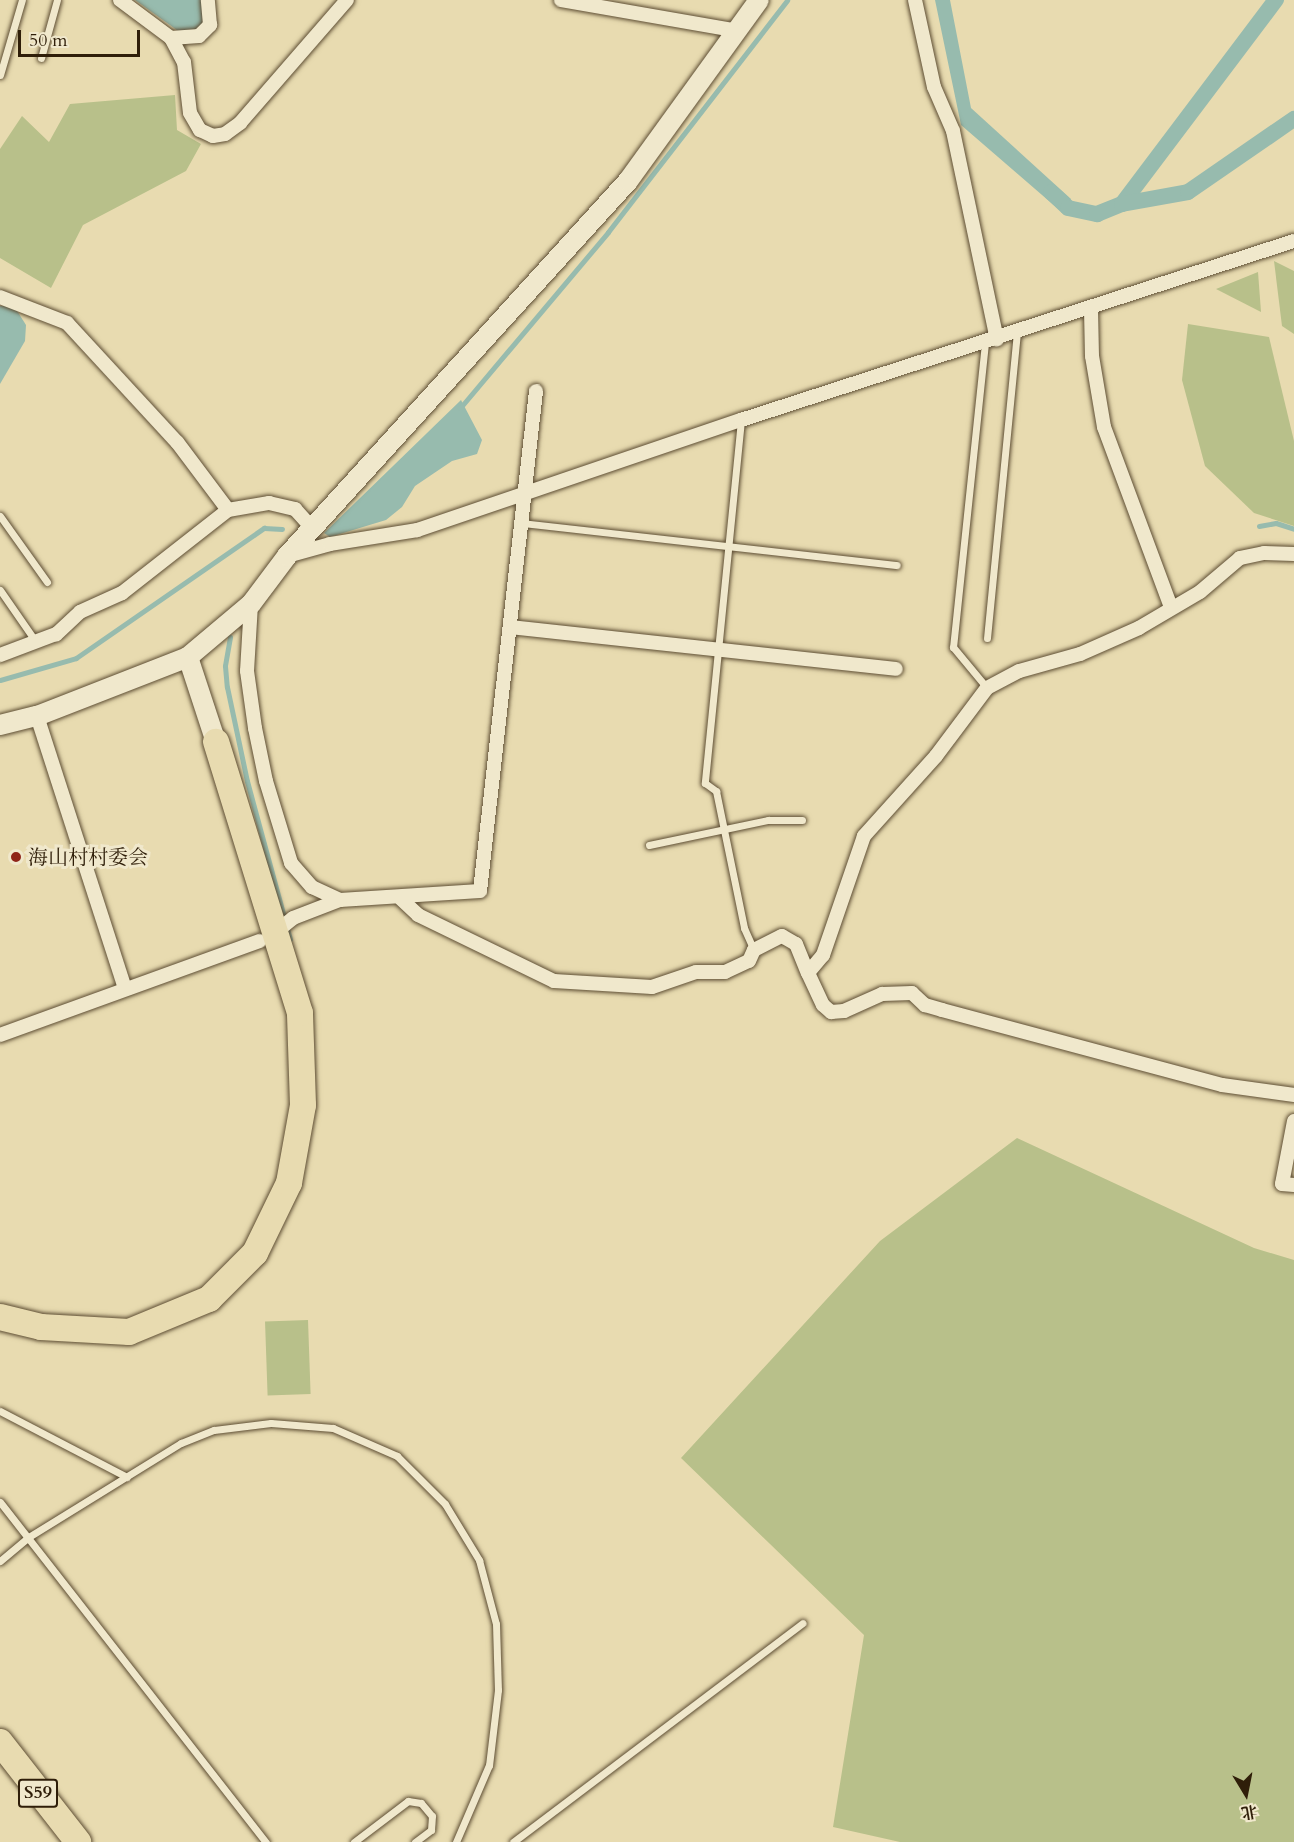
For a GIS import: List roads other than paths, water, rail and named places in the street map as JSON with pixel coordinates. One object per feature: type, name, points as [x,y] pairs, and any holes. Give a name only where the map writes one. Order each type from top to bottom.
[{"type":"highway","points":[[0,1317],[41,1327],[129,1332],[209,1299],[255,1253],[290,1183],[303,1106],[300,1013],[216,742]]},
{"type":"highway","name":"S59","points":[[0,1742],[78,1842]]},
{"type":"street","points":[[120,0],[171,38],[184,63],[190,113],[200,130],[213,136],[225,134],[240,123],[347,0]]},
{"type":"street","points":[[171,38],[199,36],[210,25],[208,0]]},
{"type":"street","points":[[561,0],[738,31]]},
{"type":"street","points":[[0,725],[37,716],[188,657],[251,604],[312,528],[628,181],[759,0]]},
{"type":"street","points":[[915,0],[934,87],[953,131],[991,341]]},
{"type":"street","points":[[288,556],[330,544],[417,530],[741,420],[1017,333],[1294,241]]},
{"type":"street","points":[[0,297],[67,322],[177,442],[228,510]]},
{"type":"street","points":[[1091,309],[1092,356],[1104,427],[1171,607]]},
{"type":"street","points":[[287,922],[340,900],[401,899],[445,891],[480,891],[536,391]]},
{"type":"street","points":[[0,655],[56,634],[80,612],[122,593],[149,574],[189,537],[228,510],[278,505],[295,509],[312,528]]},
{"type":"street","points":[[808,973],[823,955],[864,836],[936,756],[987,688],[1019,671],[1080,654],[1139,628],[1171,607],[1200,592],[1240,558],[1264,552],[1294,554]]},
{"type":"street","points":[[251,604],[248,671],[266,781],[291,863],[312,886],[340,900]]},
{"type":"street","points":[[510,627],[896,669]]},
{"type":"street","points":[[188,657],[216,742]]},
{"type":"street","points":[[37,716],[125,988]]},
{"type":"street","points":[[401,899],[418,915],[554,981],[652,987],[696,972],[725,972],[749,962],[754,950],[782,936],[796,944],[823,1005],[831,1012],[844,1011],[882,994],[912,993],[925,1005],[1222,1085],[1294,1095]]},
{"type":"street","points":[[0,1035],[260,941]]},
{"type":"street","points":[[1294,1121],[1282,1184],[1294,1185]]},
{"type":"lane","points":[[0,75],[22,0]]},
{"type":"lane","points":[[41,58],[57,0]]},
{"type":"lane","points":[[987,638],[1017,333]]},
{"type":"lane","points":[[987,688],[953,647],[991,341]]},
{"type":"lane","points":[[741,420],[705,783],[716,790],[744,928],[754,950]]},
{"type":"lane","points":[[0,516],[47,582]]},
{"type":"lane","points":[[522,523],[897,565]]},
{"type":"lane","points":[[0,590],[36,643]]},
{"type":"lane","points":[[649,845],[768,820],[802,820]]},
{"type":"lane","points":[[0,1411],[127,1477]]},
{"type":"lane","points":[[0,1561],[27,1538],[181,1443],[214,1430],[271,1423],[333,1428],[397,1456],[445,1504],[479,1560],[496,1635],[498,1690],[489,1765],[456,1842]]},
{"type":"lane","points":[[0,1502],[266,1842]]},
{"type":"lane","points":[[513,1842],[803,1623]]},
{"type":"lane","points":[[354,1842],[408,1801],[421,1803],[432,1816],[431,1830],[415,1842]]},
{"type":"water","points":[[135,0],[202,0],[205,23],[201,29],[181,33]]},
{"type":"water","points":[[935,0],[950,0],[971,108],[1071,199],[1064,214],[961,125]]},
{"type":"water","points":[[0,306],[14,306],[26,325],[25,341],[0,384]]},
{"type":"water","points":[[461,400],[482,440],[477,454],[452,461],[415,486],[402,507],[386,520],[330,537],[324,533]]},
{"type":"waterway","points":[[460,408],[608,232],[787,0]]},
{"type":"waterway","points":[[1051,192],[1068,208],[1097,214],[1122,204],[1276,0]]},
{"type":"waterway","points":[[1122,204],[1188,192],[1294,119]]},
{"type":"waterway","points":[[1259,526],[1276,523],[1294,529]]},
{"type":"waterway","points":[[0,680],[76,658],[264,528],[282,529]]},
{"type":"waterway","points":[[230,637],[225,666],[227,687],[247,781],[290,939]]},
{"type":"place","name":"海山村村委会","points":[[16,857]]}]
